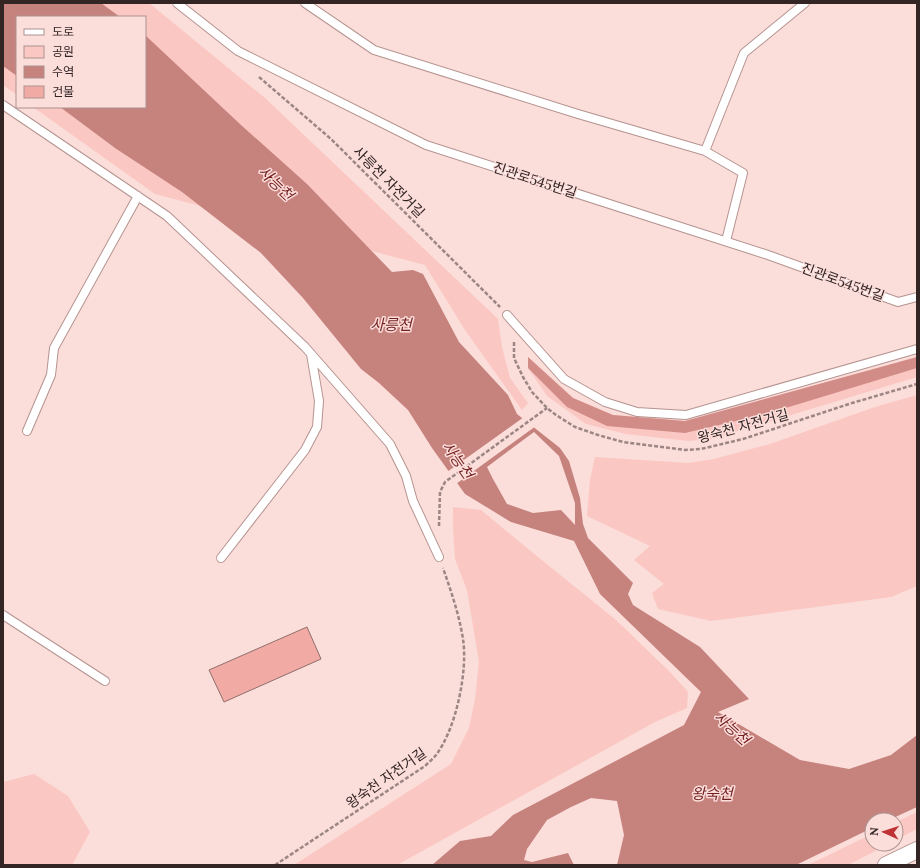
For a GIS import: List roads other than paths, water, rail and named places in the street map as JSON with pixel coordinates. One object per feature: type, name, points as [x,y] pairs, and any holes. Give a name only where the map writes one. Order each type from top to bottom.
[{"type":"street","points":[[886,865],[917,850]]},
{"type":"lane","name":"진관로545번길","points":[[177,3],[238,51],[426,145],[726,241],[898,302],[917,297]]},
{"type":"lane","points":[[305,3],[374,50],[570,112],[705,151],[743,173],[726,241]]},
{"type":"lane","points":[[705,151],[744,53],[805,3]]},
{"type":"lane","points":[[3,105],[167,216],[294,336],[390,444],[406,476],[413,501],[439,558]]},
{"type":"lane","points":[[28,430],[51,375],[54,348],[138,196]]},
{"type":"lane","points":[[508,315],[564,379],[605,402],[638,412],[686,415],[917,349]]},
{"type":"lane","points":[[221,558],[305,450],[316,427],[319,401],[310,353]]},
{"type":"lane","points":[[3,615],[105,681]]},
{"type":"water","points":[[3,3],[101,3],[119,16],[16,16],[16,75],[3,66]]},
{"type":"water","name":"사릉천","points":[[146,36],[241,125],[307,184],[392,272],[413,270],[423,274],[459,342],[508,395],[517,414],[560,448],[569,461],[580,498],[583,524],[588,538],[633,583],[628,594],[633,605],[700,647],[749,699],[718,712],[800,760],[849,769],[891,755],[917,735],[917,807],[904,813],[864,812],[864,832],[796,865],[617,865],[624,835],[617,801],[591,798],[547,820],[527,849],[524,860],[532,862],[568,853],[574,865],[432,865],[460,841],[491,836],[513,815],[684,725],[701,692],[600,594],[574,541],[511,522],[465,494],[432,448],[408,410],[379,383],[361,369],[303,298],[261,253],[182,192],[115,148],[61,108],[146,108]],"holes":[[[534,432],[559,456],[575,503],[575,525],[561,510],[533,513],[507,504],[487,467]]]},
{"type":"water label","name":"사능천","points":[[276,183]]},
{"type":"water label","name":"사능천","points":[[458,460]]},
{"type":"water label","name":"사능천","points":[[732,728]]},
{"type":"water label","name":"왕숙천","points":[[712,793]]}]
